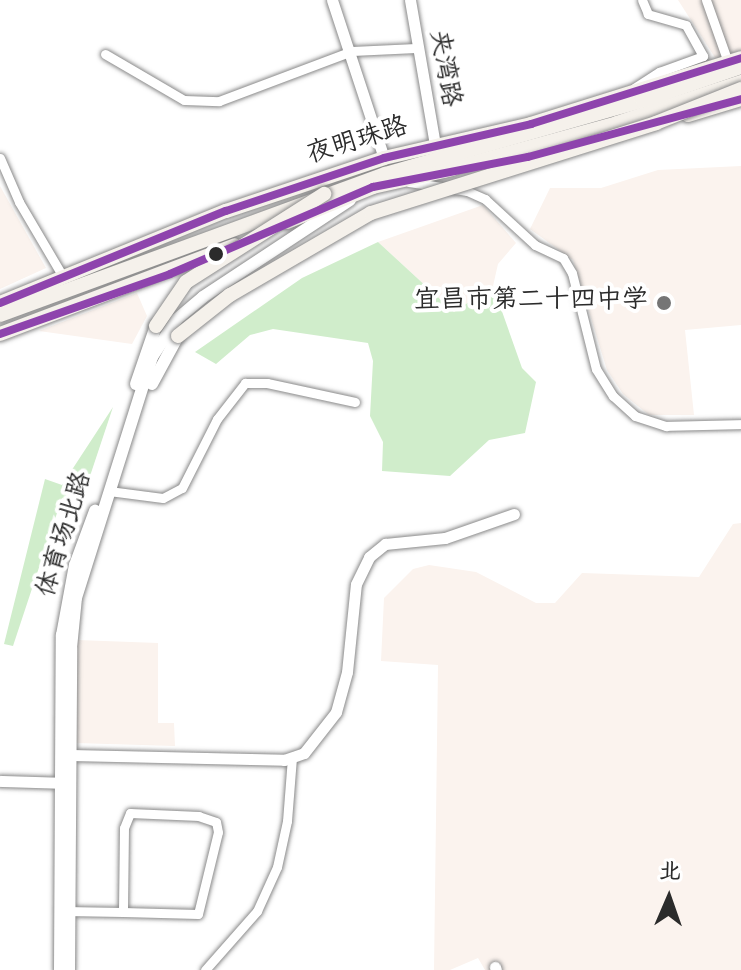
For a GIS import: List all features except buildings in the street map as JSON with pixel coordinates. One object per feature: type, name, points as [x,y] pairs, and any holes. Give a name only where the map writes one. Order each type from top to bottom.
[{"type":"main road","name":"夜明珠路","points":[[0,303],[62,275],[226,211],[384,158],[624,97],[737,63]]},
{"type":"main road","points":[[0,315],[324,194],[737,63]]},
{"type":"main road","points":[[443,171],[617,123],[741,82]]},
{"type":"main road","points":[[106,490],[159,364],[178,336],[230,295],[371,213],[656,123],[741,89]]},
{"type":"main road","name":"夜明珠路","points":[[0,334],[170,274],[360,192],[443,171],[528,157],[741,99]]},
{"type":"main road","name":"体育场北路","points":[[69,970],[62,783],[67,599],[152,357],[177,319],[360,192]]},
{"type":"main road","points":[[106,490],[156,326],[186,282],[324,194]]},
{"type":"main road","points":[[292,237],[306,225],[293,220]]},
{"type":"main road","name":"体育场北路","points":[[60,970],[65,912],[76,598],[106,490]]},
{"type":"street","points":[[332,0],[352,51],[384,158]]},
{"type":"street","name":"夹湾路","points":[[410,0],[435,145]]},
{"type":"street","points":[[624,97],[643,80],[703,56],[686,25],[648,14],[642,0]]},
{"type":"street","points":[[706,0],[737,63]]},
{"type":"street","points":[[105,54],[184,100],[219,101],[352,51],[416,48]]},
{"type":"street","points":[[0,158],[19,202],[62,275]]},
{"type":"street","points":[[402,180],[485,199],[535,245],[563,258],[596,369],[613,396],[635,416],[666,426],[741,424]]},
{"type":"street","points":[[106,490],[163,498],[182,488],[217,419],[245,383],[267,383],[355,402]]},
{"type":"street","points":[[71,755],[292,757],[321,736],[336,712],[347,672],[356,584],[369,557],[385,544],[445,538],[514,514]]},
{"type":"street","points":[[205,970],[257,911],[277,867],[287,821],[292,757]]},
{"type":"street","points":[[0,781],[62,783]]},
{"type":"street","points":[[65,912],[198,914],[218,832],[216,822],[199,816],[130,813],[124,828],[123,912]]},
{"type":"shaded area","points":[[678,0],[741,0],[741,50],[716,59]]},
{"type":"shaded area","name":"宜昌市第二十四中学","points":[[741,166],[741,325],[685,330],[694,415],[649,415],[623,394],[607,370],[573,260],[530,229],[550,188],[601,188],[658,170]]},
{"type":"shaded area","points":[[0,186],[46,268],[0,289]]},
{"type":"shaded area","points":[[483,205],[516,243],[498,264],[493,286],[454,312],[378,242]]},
{"type":"shaded area","points":[[137,293],[147,316],[132,344],[39,331]]},
{"type":"shaded area","points":[[741,523],[741,970],[485,970],[478,958],[450,970],[434,970],[438,665],[381,661],[384,598],[413,569],[429,565],[476,572],[536,603],[555,603],[582,573],[699,577],[733,524]]},
{"type":"shaded area","points":[[77,640],[158,643],[158,723],[174,723],[175,746],[76,743]]},
{"type":"green space","points":[[378,242],[454,312],[493,286],[522,368],[536,382],[525,433],[489,440],[450,476],[382,471],[383,442],[370,416],[373,361],[368,343],[273,329],[250,335],[216,364],[195,352],[302,278]]},
{"type":"green space","points":[[113,407],[80,506],[62,498],[13,646],[4,644],[45,479],[62,485]]},
{"type":"transit line","points":[[0,303],[226,211],[384,158],[531,124],[741,58]]},
{"type":"transit line","points":[[0,334],[170,274],[373,187],[528,157],[741,99]]},
{"type":"place","name":"宜昌市第二十四中学","points":[[664,303]]}]
